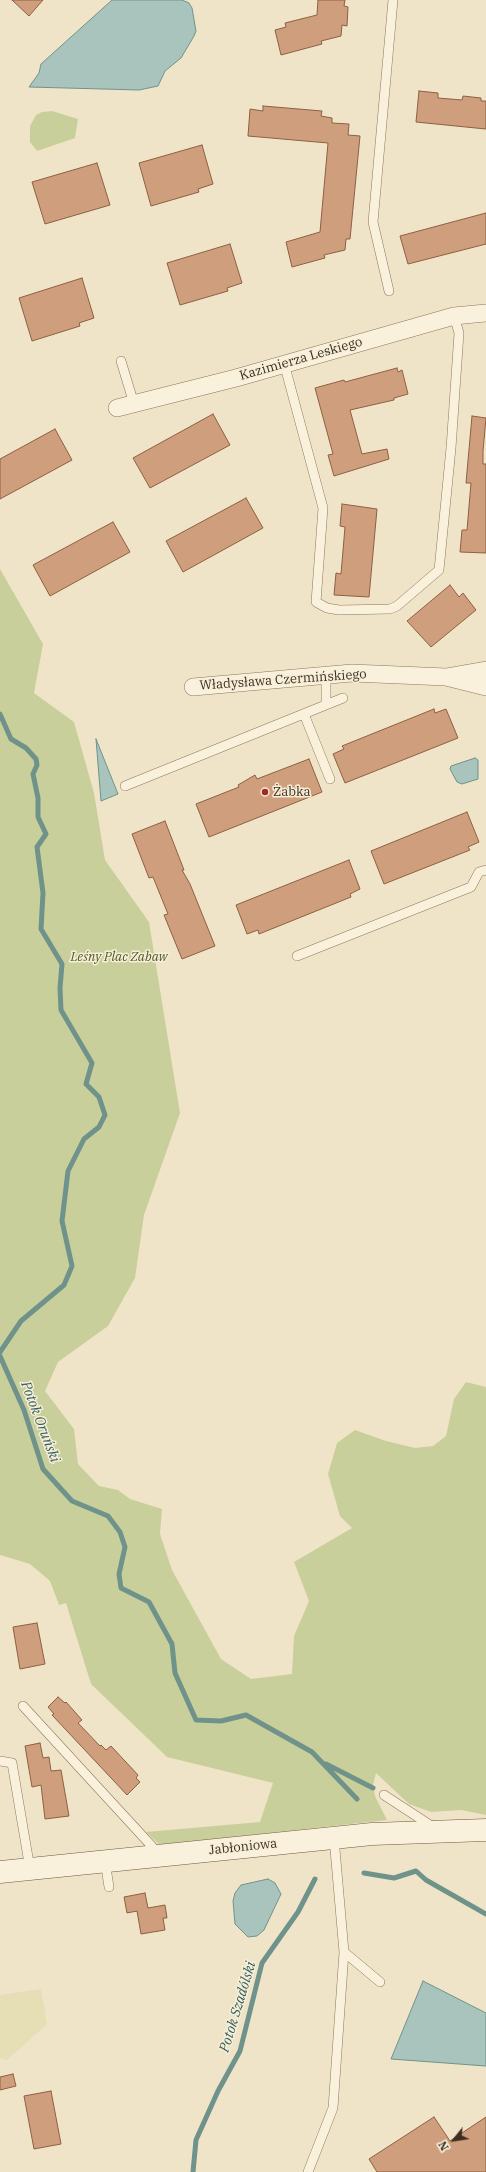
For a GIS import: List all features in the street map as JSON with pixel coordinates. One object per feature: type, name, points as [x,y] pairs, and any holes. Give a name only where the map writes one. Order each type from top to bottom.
[{"type":"main road","name":"Jabłoniowa","points":[[0,1872],[334,1838],[439,1831],[486,1830]]},
{"type":"street","name":"Kazimierza Leskiego","points":[[117,408],[236,378],[284,363],[454,316],[486,313]]},
{"type":"street","name":"Władysława Czermińskiego","points":[[193,687],[352,674],[446,677],[486,670]]},
{"type":"street","name":"Władysława Czermińskiego","points":[[446,677],[486,687]]},
{"type":"lane","points":[[389,291],[373,222],[393,0]]},
{"type":"lane","points":[[284,363],[323,508],[316,602],[339,610],[390,609],[397,606],[437,574],[439,570],[452,448],[459,333],[454,316]]},
{"type":"lane","points":[[121,361],[134,404]]},
{"type":"lane","points":[[326,676],[326,705]]},
{"type":"lane","points":[[125,786],[343,698]]},
{"type":"lane","points":[[304,714],[330,779]]},
{"type":"lane","points":[[297,956],[471,887],[479,872],[486,870]]},
{"type":"lane","points":[[24,1706],[160,1856]]},
{"type":"lane","points":[[0,1761],[12,1762],[30,1869]]},
{"type":"lane","points":[[384,1795],[439,1831]]},
{"type":"lane","points":[[308,2172],[333,2108],[344,1952],[334,1838]]},
{"type":"lane","points":[[105,1861],[109,1887]]},
{"type":"lane","points":[[344,1952],[380,1982]]},
{"type":"shaded area","points":[[41,1989],[47,2024],[7,2060],[0,2058],[0,1995]]},
{"type":"green space","points":[[52,111],[78,119],[75,138],[37,151],[30,142],[30,126],[36,115],[42,112]]},
{"type":"green space","name":"Leśny Plac Zabaw","points":[[0,569],[43,644],[34,693],[74,722],[94,793],[105,860],[149,922],[180,1113],[144,1215],[135,1278],[108,1326],[58,1362],[45,1391],[74,1429],[78,1464],[99,1486],[118,1490],[130,1499],[162,1509],[160,1534],[172,1570],[221,1659],[251,1679],[292,1674],[294,1636],[309,1601],[294,1562],[352,1528],[340,1516],[328,1474],[337,1443],[355,1430],[386,1441],[415,1448],[433,1446],[446,1436],[454,1399],[466,1382],[486,1387],[486,1815],[461,1810],[431,1812],[409,1804],[376,1773],[373,1785],[375,1796],[387,1820],[160,1845],[146,1832],[260,1822],[273,1783],[167,1757],[91,1684],[66,1603],[59,1605],[50,1581],[30,1564],[0,1555]]},
{"type":"water","points":[[112,0],[182,0],[189,3],[192,8],[196,31],[194,36],[181,58],[165,71],[158,86],[139,90],[29,87],[39,73],[41,64]]},
{"type":"water","points":[[96,739],[118,794],[101,801]]},
{"type":"water","points":[[475,758],[478,760],[478,779],[462,784],[457,782],[450,769],[451,766]]},
{"type":"water","points":[[268,1879],[275,1883],[281,1894],[264,1930],[257,1936],[248,1937],[235,1924],[233,1901],[235,1893],[241,1885]]},
{"type":"water","points":[[423,1981],[486,2013],[486,2066],[391,2059]]},
{"type":"building","points":[[12,0],[43,0],[29,16]]},
{"type":"building","points":[[318,0],[345,0],[344,6],[348,7],[347,26],[342,25],[341,36],[321,41],[322,44],[281,55],[275,30],[286,27],[285,23],[317,15]]},
{"type":"building","points":[[419,91],[438,93],[438,98],[462,100],[463,96],[481,98],[481,101],[486,101],[486,129],[416,122]]},
{"type":"building","points":[[263,106],[322,111],[321,116],[332,118],[332,123],[349,124],[348,135],[360,136],[350,239],[346,239],[345,250],[324,255],[325,258],[292,267],[286,242],[320,232],[328,143],[248,136],[250,109],[263,111]]},
{"type":"building","points":[[202,145],[213,184],[198,189],[199,192],[151,206],[139,163]]},
{"type":"building","points":[[97,163],[110,205],[45,224],[32,182]]},
{"type":"building","points":[[486,213],[486,244],[408,264],[400,236]]},
{"type":"building","points":[[230,244],[242,283],[227,288],[228,291],[180,305],[167,263]]},
{"type":"building","points":[[82,278],[94,318],[79,323],[80,326],[32,341],[19,298]]},
{"type":"building","points":[[397,368],[398,372],[402,370],[408,394],[394,398],[394,400],[350,410],[362,454],[387,449],[389,459],[334,476],[328,455],[333,454],[315,388],[344,380],[345,382]]},
{"type":"building","points":[[213,414],[230,445],[150,488],[133,458]]},
{"type":"building","points":[[472,416],[486,418],[483,464],[486,464],[486,553],[460,552],[462,530],[467,530],[471,483],[466,483]]},
{"type":"building","points":[[55,429],[72,460],[0,499],[0,459]]},
{"type":"building","points":[[246,498],[263,528],[183,572],[166,541]]},
{"type":"building","points":[[342,504],[377,509],[369,597],[334,595],[336,573],[341,574],[345,527],[340,526]]},
{"type":"building","points":[[113,522],[130,552],[50,596],[33,565]]},
{"type":"building","points":[[450,585],[459,597],[463,593],[476,610],[431,647],[407,621]]},
{"type":"building","points":[[434,709],[435,713],[446,709],[458,738],[345,783],[333,754],[344,749],[342,746]]},
{"type":"building","points":[[309,759],[322,792],[209,837],[196,804],[239,787],[238,785],[255,775],[257,779]]},
{"type":"building","points":[[467,812],[479,842],[468,847],[470,850],[384,884],[371,851]]},
{"type":"building","points":[[165,821],[184,870],[182,870],[190,884],[215,946],[182,959],[164,915],[168,914],[153,877],[149,878],[132,834]]},
{"type":"building","points":[[349,860],[360,889],[350,894],[351,897],[259,934],[258,930],[247,934],[236,905]]},
{"type":"building","points":[[37,1623],[45,1664],[20,1669],[13,1627]]},
{"type":"building","points":[[58,1697],[65,1703],[66,1702],[82,1720],[78,1723],[100,1746],[101,1745],[106,1750],[111,1746],[138,1775],[136,1778],[140,1782],[127,1795],[52,1715],[54,1714],[48,1707]]},
{"type":"building","points":[[40,1743],[43,1758],[49,1757],[51,1771],[61,1770],[69,1816],[45,1819],[41,1785],[32,1787],[25,1746]]},
{"type":"building","points":[[145,1893],[148,1908],[165,1905],[167,1918],[163,1918],[165,1930],[141,1934],[137,1911],[127,1913],[124,1897]]},
{"type":"building","points":[[13,2074],[16,2086],[0,2090],[0,2077]]},
{"type":"building","points":[[51,2091],[61,2144],[34,2149],[24,2096]]},
{"type":"building","points":[[434,2117],[450,2141],[486,2117],[486,2172],[377,2172],[369,2159]]},
{"type":"waterway","name":"Potok Oruński","points":[[0,714],[11,739],[26,748],[36,759],[37,765],[33,774],[38,798],[38,817],[46,834],[37,847],[43,893],[41,929],[62,964],[60,988],[61,1010],[92,1063],[86,1084],[99,1097],[105,1115],[99,1127],[84,1139],[68,1171],[62,1221],[72,1266],[64,1285],[21,1321],[0,1352]]},
{"type":"waterway","name":"Potok Oruński","points":[[0,1356],[24,1410],[43,1469],[72,1501],[108,1516],[120,1532],[125,1547],[119,1574],[121,1588],[149,1602],[172,1644],[175,1673],[196,1720],[221,1721],[246,1715],[312,1752],[357,1799]]},
{"type":"waterway","points":[[326,1764],[373,1788]]},
{"type":"waterway","name":"Potok Oruński","points":[[364,1873],[394,1878],[416,1871],[426,1880],[486,1914]]},
{"type":"waterway","name":"Potok Szadólski","points":[[193,2172],[196,2140],[218,2091],[240,2051],[262,1963],[298,1912],[315,1879]]},
{"type":"place","name":"Żabka","points":[[265,792]]}]
